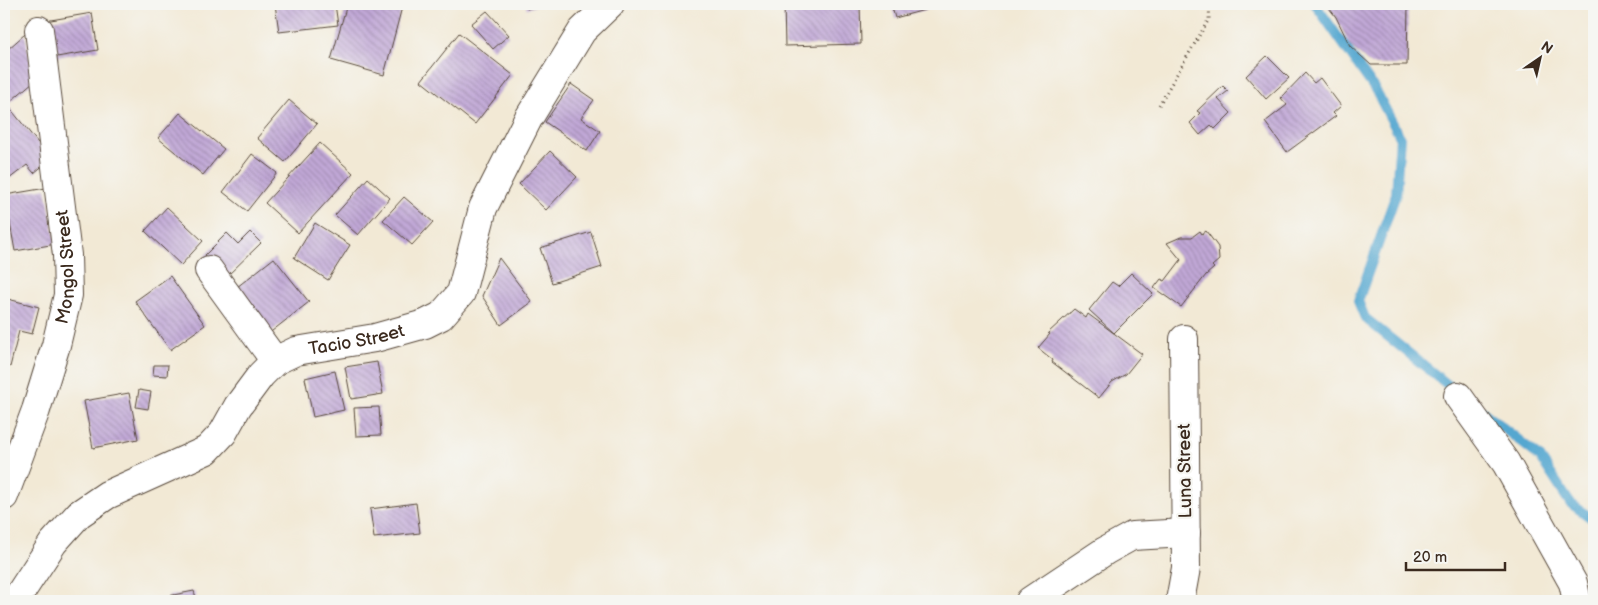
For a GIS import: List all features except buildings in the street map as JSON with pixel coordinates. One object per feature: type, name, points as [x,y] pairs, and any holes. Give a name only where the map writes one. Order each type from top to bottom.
[{"type":"street","name":"Tacio Street","points":[[15,601],[53,543],[79,514],[107,495],[207,450],[222,434],[238,406],[261,375],[275,361],[296,351],[376,338],[425,324],[441,316],[461,293],[483,208],[528,119],[582,31],[610,4]]},
{"type":"street","name":"Mongol Street","points":[[4,496],[36,410],[56,345],[68,295],[67,255],[38,30]]},
{"type":"street","points":[[210,270],[275,361]]},
{"type":"street","name":"Luna Street","points":[[1180,601],[1186,568],[1184,340]]},
{"type":"street","points":[[1458,396],[1506,463],[1573,583],[1577,601]]},
{"type":"street","points":[[1030,601],[1104,551],[1132,536],[1186,533]]},
{"type":"path","points":[[1159,105],[1209,19],[1210,4]]},
{"type":"waterway","points":[[1315,4],[1376,91],[1400,137],[1396,194],[1358,301],[1365,318],[1458,393]]},
{"type":"waterway","points":[[1482,411],[1540,457],[1570,503],[1594,520]]}]
